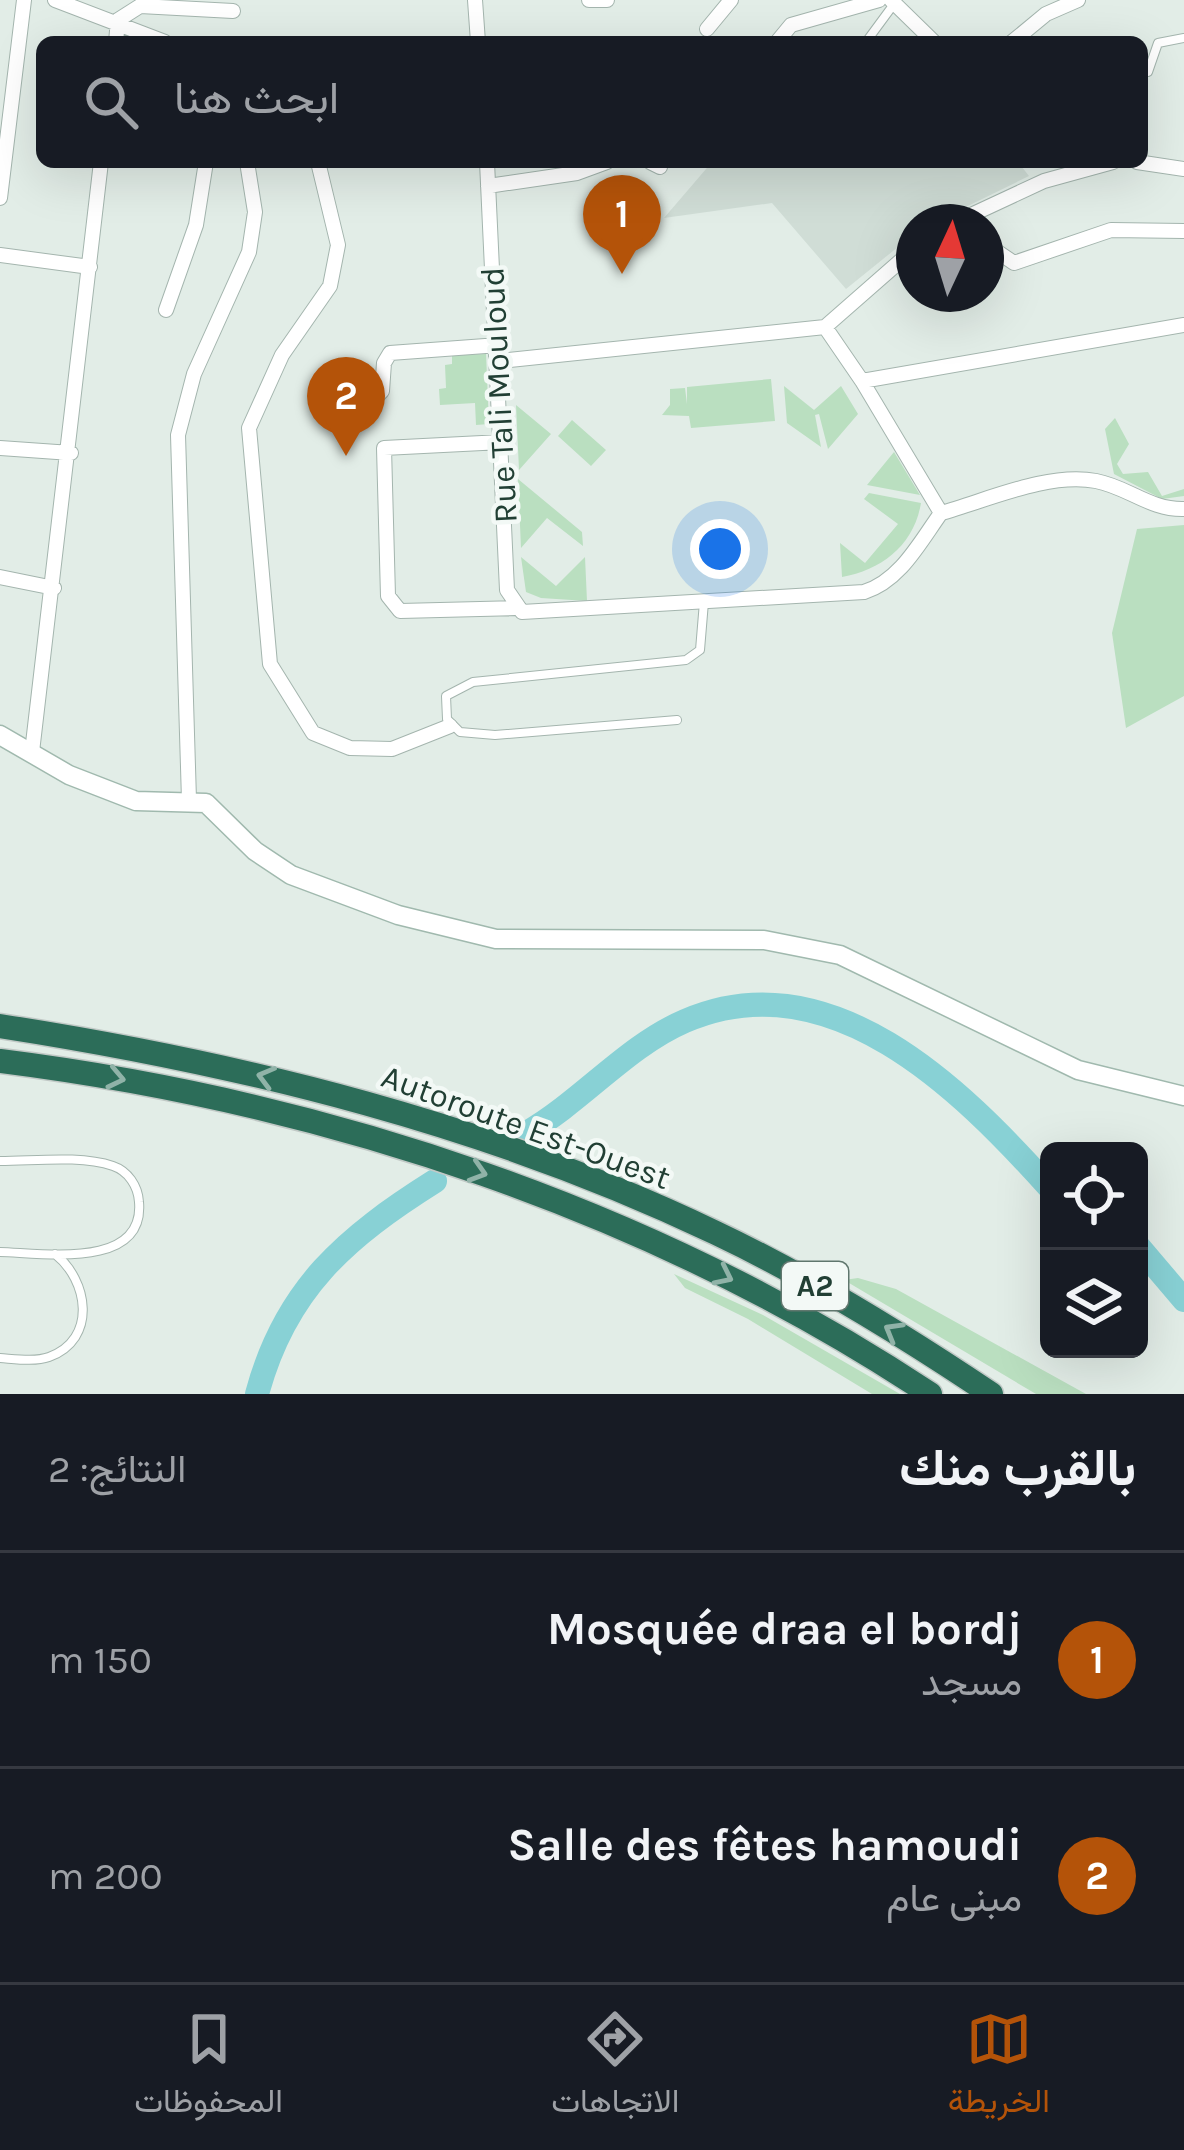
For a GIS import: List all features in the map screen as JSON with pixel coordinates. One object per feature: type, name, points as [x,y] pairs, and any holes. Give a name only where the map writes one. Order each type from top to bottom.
[{"type":"highway","points":[[0,1008],[74,1038]]},
{"type":"highway","name":"Autoroute Est-Ouest","points":[[0,1026],[258,1074],[524,1154],[717,1233],[991,1394]]},
{"type":"highway","name":"Autoroute Est-Ouest","points":[[0,1061],[82,1071],[237,1103],[502,1180],[732,1280],[930,1394]]},
{"type":"main road","points":[[0,735],[69,775],[136,801],[206,802],[255,851],[291,875],[398,915],[496,939],[764,940],[840,955],[1078,1070],[1184,1096]]},
{"type":"street","points":[[0,198],[24,0]]},
{"type":"street","points":[[56,0],[152,36]]},
{"type":"street","points":[[475,0],[478,36]]},
{"type":"street","points":[[589,0],[607,0]]},
{"type":"street","points":[[707,29],[731,0]]},
{"type":"street","points":[[1019,36],[1046,14],[1078,0]]},
{"type":"street","points":[[782,36],[791,25],[888,1],[928,36]]},
{"type":"street","points":[[118,20],[140,6],[233,11]]},
{"type":"street","points":[[117,36],[118,20]]},
{"type":"street","points":[[1148,164],[1184,170]]},
{"type":"street","points":[[32,752],[71,453],[100,168]]},
{"type":"street","points":[[166,310],[196,225],[205,168]]},
{"type":"street","points":[[189,800],[178,434],[194,374],[249,252],[255,212],[248,168]]},
{"type":"street","points":[[319,168],[338,245],[330,286],[282,355],[248,428],[270,664],[313,733],[350,748],[392,749],[450,726]]},
{"type":"street","name":"Rue Tali Mouloud","points":[[487,168],[500,353],[507,590],[514,608]]},
{"type":"street","points":[[488,186],[576,168]]},
{"type":"street","points":[[1053,178],[1060,168]]},
{"type":"street","points":[[996,204],[1053,178],[1090,168]]},
{"type":"street","points":[[1004,256],[1014,263],[1111,230],[1184,231]]},
{"type":"street","points":[[0,255],[90,267]]},
{"type":"street","points":[[356,398],[376,397],[382,391],[384,363],[390,352],[500,353],[825,327],[896,265]]},
{"type":"street","points":[[862,381],[1184,325]]},
{"type":"street","points":[[825,327],[941,513]]},
{"type":"street","points":[[502,442],[384,448],[388,596],[400,610],[514,608],[532,614],[873,589],[913,554],[941,513],[1080,479],[1110,485],[1160,508],[1184,508]]},
{"type":"street","points":[[0,448],[71,453]]},
{"type":"street","points":[[0,577],[54,588]]},
{"type":"lane","points":[[869,36],[888,1]]},
{"type":"lane","points":[[914,36],[920,28]]},
{"type":"lane","points":[[1148,73],[1158,44],[1184,38]]},
{"type":"lane","points":[[677,720],[495,736],[460,732],[450,726],[446,696],[473,682],[686,660],[700,650],[704,602]]},
{"type":"lane","points":[[0,1160],[101,1163],[122,1169],[135,1185],[136,1223],[120,1244],[89,1253],[0,1252]]},
{"type":"lane","points":[[0,1358],[50,1357],[77,1333],[84,1295],[80,1280],[54,1253]]},
{"type":"shaded area","points":[[707,168],[1023,168],[1029,176],[972,204],[896,204],[896,249],[846,289],[772,203],[664,218]]},
{"type":"green space","points":[[486,354],[489,424],[476,425],[475,403],[440,405],[439,389],[446,388],[445,365],[452,364],[452,355]]},
{"type":"green space","points":[[771,379],[775,421],[691,428],[689,416],[662,415],[670,405],[670,389],[685,388],[687,404],[687,387]]},
{"type":"green space","points":[[784,386],[814,410],[841,386],[858,414],[828,449],[819,414],[815,415],[821,447],[787,423]]},
{"type":"green space","points":[[516,405],[551,434],[519,470]]},
{"type":"green space","points":[[1115,418],[1129,444],[1117,464],[1123,474],[1148,472],[1162,496],[1184,489],[1184,496],[1162,499],[1114,474],[1105,429]]},
{"type":"green space","points":[[572,420],[606,450],[591,466],[558,436]]},
{"type":"green space","points":[[894,452],[920,495],[867,485]]},
{"type":"green space","points":[[518,479],[582,532],[583,546],[547,518],[521,548]]},
{"type":"green space","points":[[869,493],[921,503],[917,518],[903,543],[883,562],[842,577],[840,543],[865,563],[898,524],[864,499]]},
{"type":"green space","points":[[1184,525],[1184,696],[1126,728],[1112,633],[1137,529]]},
{"type":"green space","points":[[521,557],[556,586],[585,557],[587,601],[541,598],[526,592]]},
{"type":"green space","points":[[674,1274],[763,1315],[900,1394],[872,1394],[748,1319],[685,1288]]},
{"type":"green space","points":[[858,1278],[896,1289],[1086,1394],[1036,1394],[844,1280]]},
{"type":"waterway","points":[[528,1132],[644,1044],[685,1021],[739,1006],[791,1007],[841,1020],[888,1044],[975,1111],[1040,1177]]},
{"type":"waterway","points":[[257,1394],[284,1324],[323,1269],[374,1223],[435,1181]]},
{"type":"waterway","points":[[1142,1250],[1184,1300]]},
{"type":"place","name":"Mosquée draa el bordj","points":[[622,274]]},
{"type":"place","name":"Salle des fêtes hamoudi","points":[[346,456]]}]
